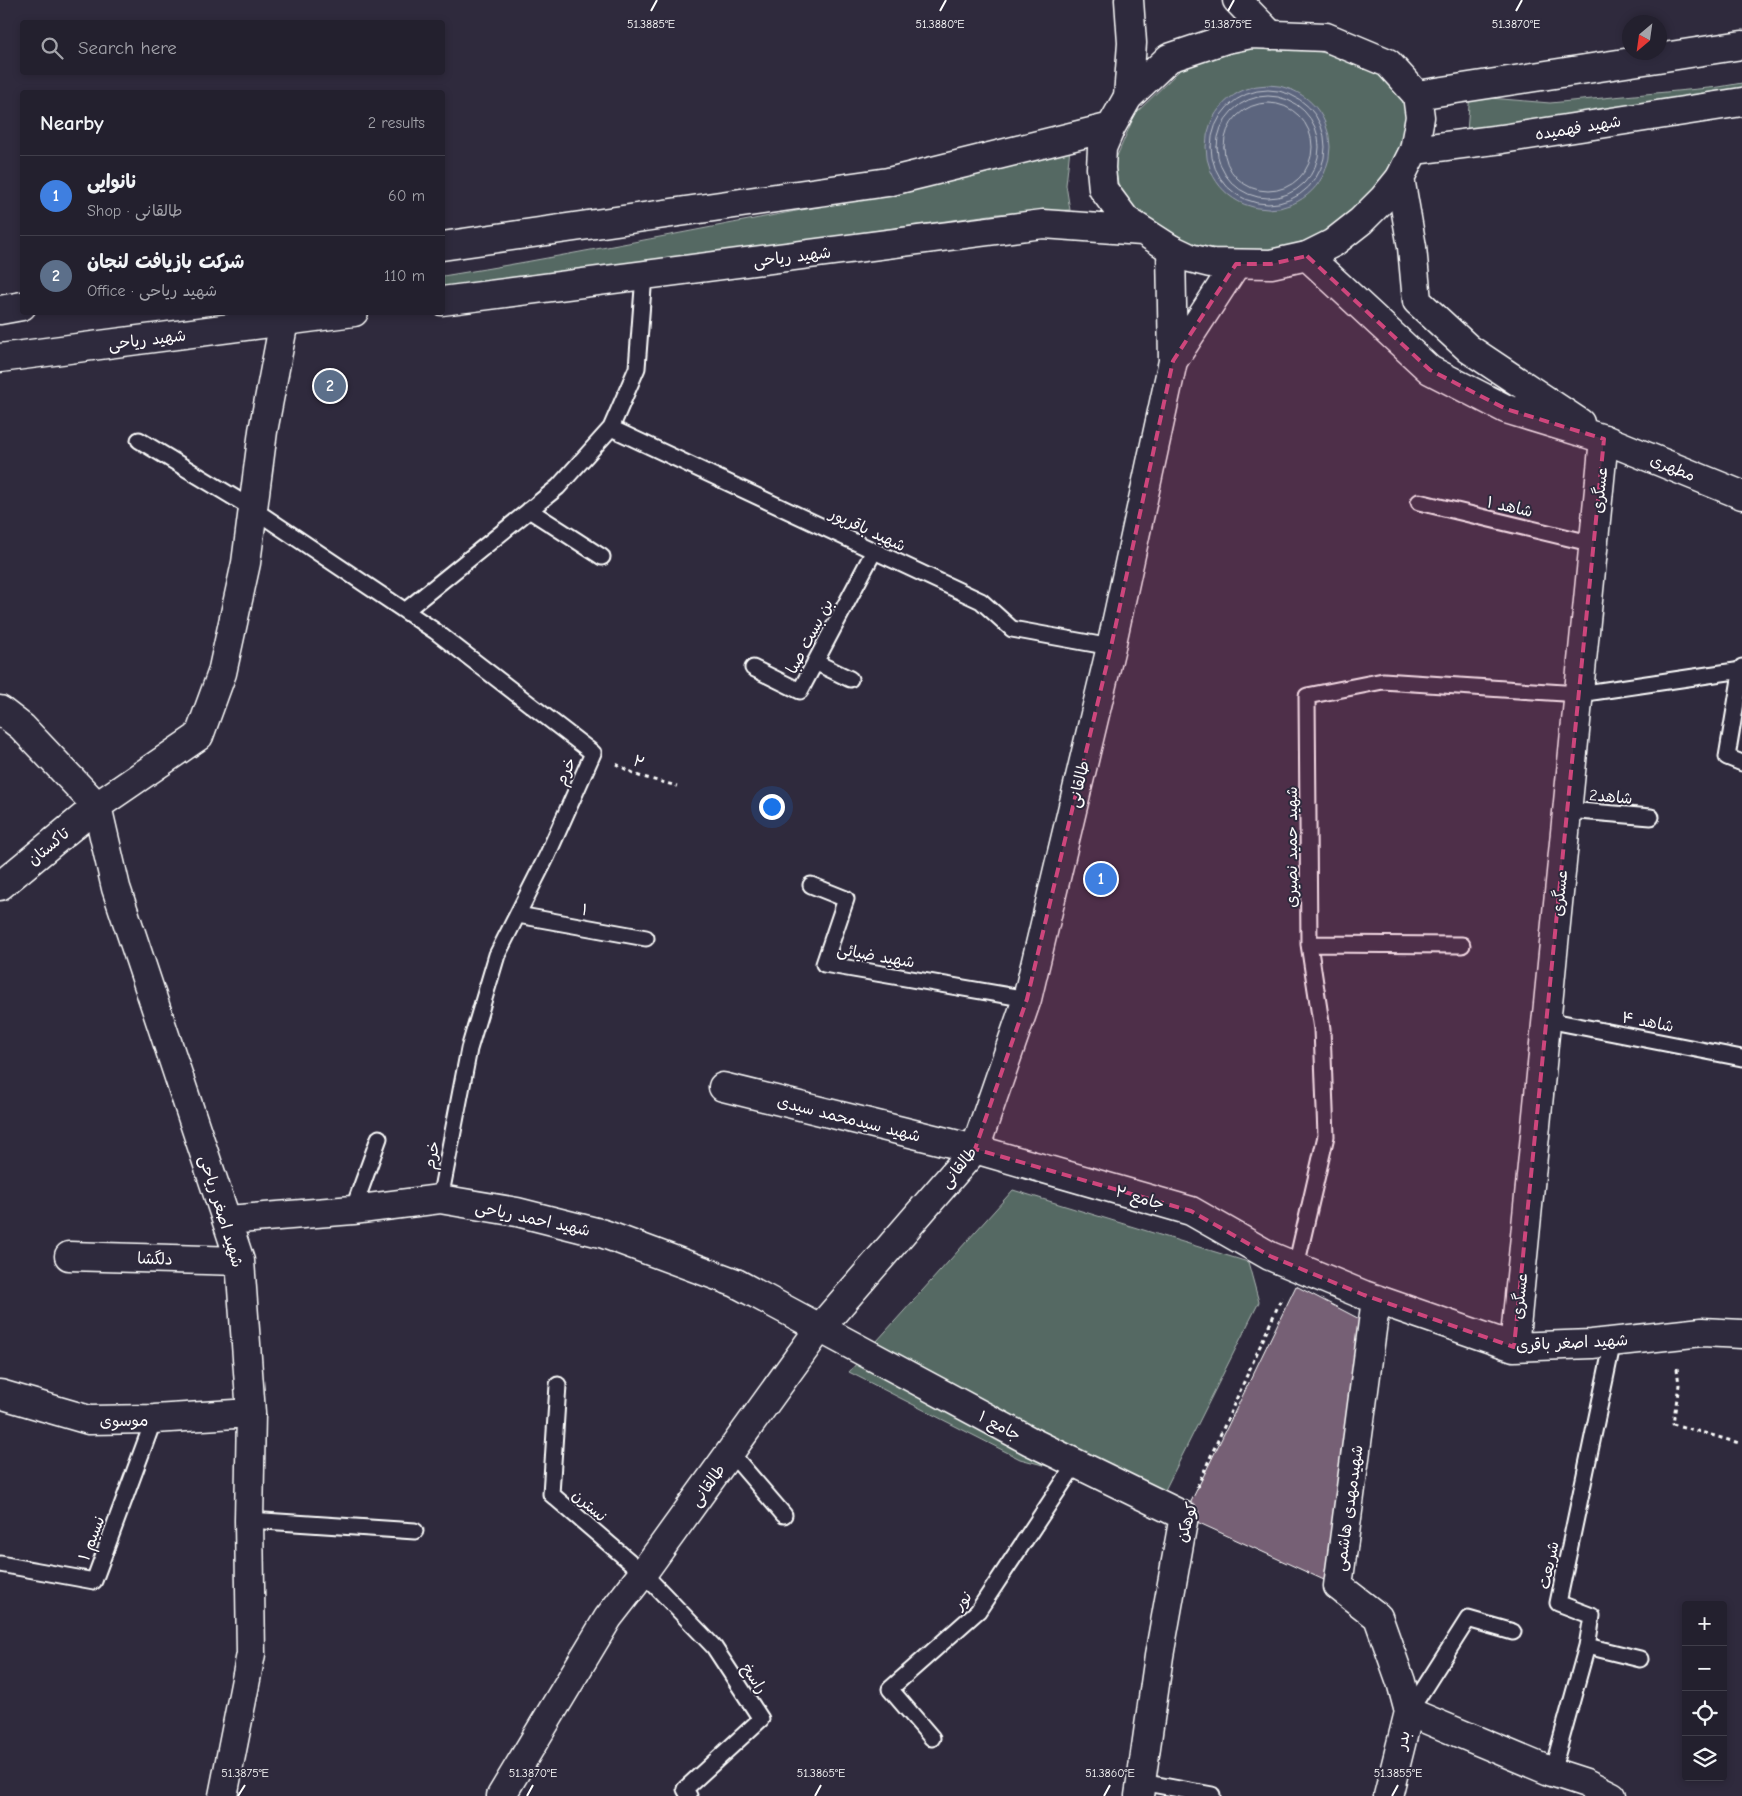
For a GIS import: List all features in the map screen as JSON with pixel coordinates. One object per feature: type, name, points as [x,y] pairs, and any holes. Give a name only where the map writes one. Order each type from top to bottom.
[{"type":"street","points":[[1128,97],[1132,43],[1129,0]]},
{"type":"street","points":[[1237,0],[1272,35]]},
{"type":"street","points":[[1251,34],[1272,35],[1326,37],[1388,63],[1417,95],[1420,117],[1414,150],[1400,178],[1383,199],[1361,221],[1333,243],[1307,256],[1271,264],[1210,263],[1190,258],[1170,249],[1126,220],[1103,189],[1102,148],[1111,126],[1128,97],[1169,58],[1251,34]]},
{"type":"street","points":[[1417,95],[1742,45]]},
{"type":"street","name":"شهید فهمیده","points":[[1414,150],[1502,139],[1742,102]]},
{"type":"street","points":[[445,246],[888,182],[1111,126]]},
{"type":"street","points":[[1400,178],[1412,247],[1417,301],[1469,349],[1604,439]]},
{"type":"street","name":"شهید ریاحی","points":[[445,301],[1043,224],[1142,231]]},
{"type":"street","points":[[1170,249],[1172,361]]},
{"type":"street","points":[[1307,256],[1430,370],[1506,409],[1604,439]]},
{"type":"street","points":[[1172,361],[1236,264]]},
{"type":"street","points":[[0,310],[20,306]]},
{"type":"street","name":"شهید ریاحی","points":[[0,358],[333,315]]},
{"type":"street","name":"تاکستان","points":[[0,886],[97,806],[199,736],[222,673],[246,563],[263,431],[284,322]]},
{"type":"street","name":"طالقانی","points":[[501,1796],[608,1618],[643,1574],[819,1329],[975,1149],[1027,999],[1111,647],[1172,361]]},
{"type":"street","name":"مطهری","points":[[1604,439],[1742,495]]},
{"type":"street","name":"عسگری","points":[[1514,1347],[1604,439]]},
{"type":"street","points":[[0,710],[22,726],[97,806]]},
{"type":"street","name":"شهید اصغر ریاحی","points":[[97,806],[116,888],[240,1261],[251,1413],[248,1520],[250,1654],[223,1796]]},
{"type":"street","name":"شهید سیدمحمد سیدی","points":[[723,1088],[975,1149]]},
{"type":"street","name":"جامع ۲","points":[[975,1149],[1191,1211],[1270,1256],[1296,1266]]},
{"type":"street","name":"شهید احمد ریاحی","points":[[227,1220],[353,1210],[440,1199],[517,1212],[604,1234],[736,1283],[819,1329]]},
{"type":"street","name":"دلگشا","points":[[69,1256],[240,1261]]},
{"type":"street","name":"شهید اصغر باقری","points":[[1296,1266],[1376,1299],[1514,1347],[1592,1344],[1702,1332],[1742,1334]]},
{"type":"street","name":"شهیدمهدی هاشمی","points":[[1376,1299],[1338,1586],[1378,1617],[1401,1682],[1409,1712]]},
{"type":"street","name":"جامع ۱","points":[[819,1329],[1030,1441],[1184,1516]]},
{"type":"street","name":"موسوی","points":[[0,1394],[89,1420],[154,1419],[251,1413]]},
{"type":"street","name":"کوهکن","points":[[1140,1789],[1159,1656],[1184,1516]]},
{"type":"street","points":[[1409,1712],[1552,1772],[1586,1783],[1612,1796]]},
{"type":"street","name":"بدر","points":[[1388,1796],[1409,1712]]},
{"type":"lane","points":[[405,611],[558,487],[611,428],[637,368],[644,275]]},
{"type":"lane","name":"شهید باقرپور","points":[[611,428],[982,601],[1012,629],[1111,647]]},
{"type":"lane","name":"خرم","points":[[139,440],[253,509],[435,631],[593,753],[547,856],[497,955],[469,1049],[440,1199]]},
{"type":"lane","name":"شاهد ۱","points":[[1419,502],[1594,544]]},
{"type":"lane","points":[[529,510],[602,557]]},
{"type":"lane","name":"بن بست صبا","points":[[753,668],[800,691],[874,551]]},
{"type":"lane","points":[[815,662],[850,678]]},
{"type":"lane","points":[[1579,694],[1742,669],[1727,757],[1742,763]]},
{"type":"lane","name":"شهید حمید نصیری","points":[[1296,1266],[1326,1136],[1322,1029],[1309,944],[1307,696],[1383,681],[1579,694]]},
{"type":"lane","name":"شاهد2","points":[[1567,810],[1651,817]]},
{"type":"lane","name":"شهید ضیائی","points":[[811,885],[846,899],[824,964],[1027,999]]},
{"type":"lane","name":"۱","points":[[518,914],[646,938]]},
{"type":"lane","points":[[1309,944],[1462,945]]},
{"type":"lane","name":"شاهد ۴","points":[[1546,1020],[1742,1058]]},
{"type":"lane","points":[[353,1210],[379,1138]]},
{"type":"lane","name":"شریعت","points":[[1552,1772],[1587,1646],[1592,1616],[1558,1603],[1613,1342]]},
{"type":"lane","name":"نسترن","points":[[558,1385],[551,1494],[643,1574]]},
{"type":"lane","name":"نسیم ۱","points":[[0,1564],[94,1581],[154,1419]]},
{"type":"lane","points":[[730,1452],[784,1515]]},
{"type":"lane","name":"نور","points":[[932,1738],[890,1689],[978,1611],[1076,1463]]},
{"type":"lane","points":[[248,1520],[415,1531]]},
{"type":"lane","name":"راسخ","points":[[643,1574],[714,1647],[761,1720],[685,1789],[690,1796]]},
{"type":"lane","points":[[1409,1712],[1468,1619],[1513,1632]]},
{"type":"lane","points":[[1587,1646],[1640,1659]]},
{"type":"lane","points":[[1140,1789],[1212,1795]]},
{"type":"path","name":"۲","points":[[593,753],[640,776],[677,786]]},
{"type":"path","name":"کوهکن","points":[[1184,1516],[1296,1266]]},
{"type":"path","points":[[1672,1335],[1679,1385],[1673,1424],[1739,1443]]},
{"type":"highlighted area","points":[[1307,256],[1430,370],[1506,409],[1604,439],[1514,1347],[1364,1295],[1270,1256],[1191,1211],[975,1149],[1027,999],[1111,647],[1173,361],[1236,264],[1271,264]]},
{"type":"green space","points":[[1300,46],[1370,66],[1405,97],[1408,140],[1389,179],[1349,214],[1310,241],[1267,253],[1223,250],[1178,241],[1139,220],[1121,198],[1114,163],[1135,114],[1180,70],[1238,47]]},
{"type":"green space","points":[[1742,83],[1742,94],[1467,132],[1470,92],[1490,98],[1550,103],[1719,87]]},
{"type":"green space","points":[[1070,148],[1066,185],[1070,210],[997,214],[445,290],[445,276],[887,194],[961,178]]},
{"type":"green space","points":[[1013,1190],[1248,1262],[1259,1302],[1162,1496],[1020,1459],[849,1372]]},
{"type":"water","points":[[1268,85],[1292,89],[1312,103],[1326,123],[1330,147],[1326,171],[1312,191],[1292,205],[1268,209],[1244,205],[1224,191],[1210,171],[1206,147],[1210,123],[1224,103],[1244,89]]},
{"type":"building","points":[[1296,1286],[1373,1326],[1335,1585],[1184,1516]]},
{"type":"place","name":"شرکت بازیافت لنجان","points":[[330,386]]},
{"type":"place","name":"نانوایی","points":[[1101,879]]}]
